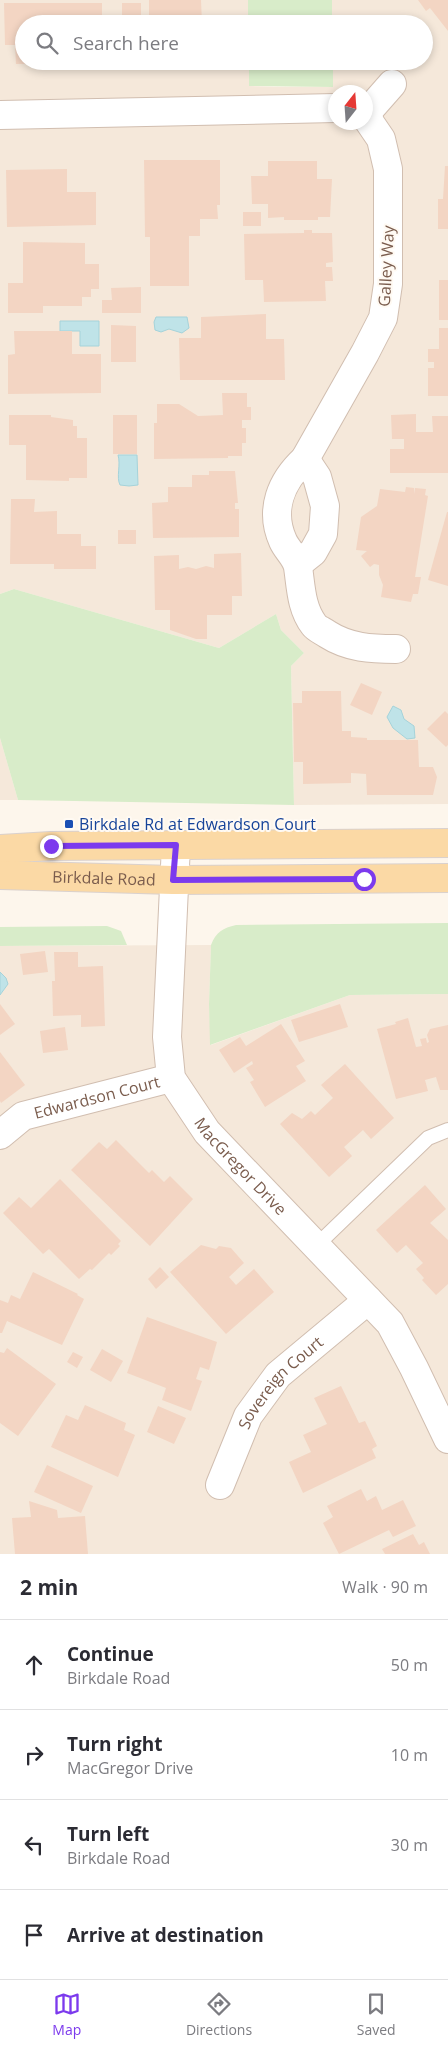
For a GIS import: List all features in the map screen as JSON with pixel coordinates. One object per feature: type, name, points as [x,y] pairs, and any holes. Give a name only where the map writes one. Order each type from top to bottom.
[{"type":"main road","name":"Birkdale Road","points":[[0,849],[51,846],[448,843]]},
{"type":"main road","name":"Birkdale Road","points":[[0,875],[173,880],[448,878]]},
{"type":"street","name":"Galley Way","points":[[373,105],[392,84]]},
{"type":"street","points":[[0,115],[328,108]]},
{"type":"street","name":"Galley Way","points":[[373,126],[381,139],[388,169],[388,284],[383,318],[366,353],[305,459],[293,470],[281,492],[276,521],[283,542],[298,564],[301,596],[315,626],[339,641],[366,648],[396,649]]},
{"type":"street","points":[[298,564],[313,552],[323,534],[325,506],[317,477],[305,459]]},
{"type":"street","name":"MacGregor Drive","points":[[176,845],[173,880],[168,1036],[171,1078],[207,1132],[390,1323],[448,1439]]},
{"type":"street","name":"Edwardson Court","points":[[0,1136],[23,1116],[171,1078]]},
{"type":"street","name":"Sovereign Court","points":[[220,1485],[248,1416],[278,1375],[368,1300]]},
{"type":"lane","points":[[316,1245],[428,1138],[448,1130]]},
{"type":"shaded area","points":[[0,0],[248,0],[248,15],[15,15],[15,70],[249,70],[249,86],[328,87],[328,130],[373,130],[373,85],[333,85],[333,70],[433,70],[433,15],[332,15],[332,0],[448,0],[448,804],[294,805],[291,666],[304,653],[281,630],[276,614],[219,648],[14,589],[0,594]]},
{"type":"shaded area","points":[[0,738],[18,800],[0,800]]},
{"type":"shaded area","points":[[211,945],[209,1004],[211,1045],[350,995],[448,994],[448,1554],[0,1554],[0,946]]},
{"type":"green space","points":[[248,0],[332,0],[332,15],[248,15]]},
{"type":"green space","points":[[249,70],[333,70],[333,85],[328,85],[328,87],[249,86]]},
{"type":"green space","points":[[14,589],[219,648],[276,614],[281,630],[304,653],[291,666],[294,805],[18,800],[0,738],[0,594]]},
{"type":"green space","points":[[448,923],[448,994],[350,995],[210,1045],[211,945],[215,937],[224,929],[236,925]]},
{"type":"green space","points":[[107,926],[121,931],[127,945],[0,946],[0,927]]},
{"type":"water","points":[[156,317],[187,317],[189,328],[182,333],[169,329],[161,332],[155,330],[154,322]]},
{"type":"water","points":[[60,321],[99,321],[99,346],[80,346],[80,331],[60,331]]},
{"type":"water","points":[[118,455],[137,455],[138,485],[120,485],[118,478]]},
{"type":"water","points":[[393,706],[401,710],[404,719],[414,726],[415,738],[407,739],[393,728],[387,717]]},
{"type":"water","points":[[0,972],[6,978],[8,984],[0,995]]},
{"type":"building","points":[[149,0],[201,0],[202,15],[149,15]]},
{"type":"building","points":[[418,0],[448,0],[448,31],[430,8],[426,11]]},
{"type":"building","points":[[4,3],[102,3],[102,15],[15,15],[15,45],[5,45]]},
{"type":"building","points":[[122,3],[141,3],[141,15],[122,15]]},
{"type":"building","points":[[144,160],[220,160],[220,205],[217,205],[218,219],[200,219],[200,236],[189,236],[189,286],[150,286],[150,237],[145,237]]},
{"type":"building","points":[[268,161],[317,161],[317,179],[332,179],[330,217],[318,217],[318,220],[284,220],[284,217],[268,218],[268,204],[252,204],[251,176],[268,176]]},
{"type":"building","points":[[445,166],[448,166],[448,229],[438,229],[438,199],[443,199]]},
{"type":"building","points":[[67,169],[67,192],[96,192],[96,225],[7,227],[6,170]]},
{"type":"building","points":[[243,212],[261,212],[261,226],[243,226]]},
{"type":"building","points":[[304,230],[312,230],[312,233],[332,233],[333,262],[326,263],[326,267],[332,267],[333,281],[325,281],[326,301],[264,302],[263,280],[245,280],[244,234],[304,233]]},
{"type":"building","points":[[23,242],[85,243],[85,264],[99,264],[99,289],[91,289],[91,297],[82,297],[82,306],[43,306],[43,313],[8,313],[8,283],[23,283]]},
{"type":"building","points":[[439,280],[448,280],[448,320],[439,320]]},
{"type":"building","points":[[141,287],[141,313],[102,313],[102,300],[112,300],[111,288]]},
{"type":"building","points":[[266,314],[266,339],[284,339],[285,380],[180,380],[179,338],[201,338],[201,317]]},
{"type":"building","points":[[111,325],[136,326],[136,362],[111,362]]},
{"type":"building","points":[[439,328],[448,328],[448,396],[428,396],[428,368],[434,368],[434,362],[428,362],[428,349],[439,349]]},
{"type":"building","points":[[14,331],[72,331],[72,354],[101,354],[101,393],[8,394],[8,355],[15,354]]},
{"type":"building","points":[[222,393],[247,393],[247,407],[251,407],[251,420],[242,420],[242,428],[246,428],[246,443],[242,443],[242,456],[228,456],[228,458],[154,459],[154,423],[157,423],[157,404],[179,404],[198,416],[223,415]]},
{"type":"building","points":[[416,414],[416,432],[433,432],[432,416],[448,416],[448,473],[390,473],[390,449],[404,449],[404,439],[392,439],[391,415]]},
{"type":"building","points":[[9,415],[51,415],[51,417],[73,420],[73,426],[77,426],[77,438],[87,438],[87,478],[69,478],[69,481],[26,480],[26,445],[9,445]]},
{"type":"building","points":[[113,415],[137,415],[137,454],[113,454]]},
{"type":"building","points":[[209,471],[235,471],[238,503],[235,503],[235,509],[239,509],[239,537],[153,538],[152,503],[168,502],[168,487],[192,487],[192,475],[209,475]]},
{"type":"building","points":[[406,487],[414,488],[414,494],[415,488],[426,489],[425,495],[428,496],[415,577],[421,577],[418,594],[413,594],[411,602],[381,597],[383,585],[379,575],[379,565],[374,564],[370,567],[361,556],[367,551],[356,550],[361,517],[377,506],[380,489],[405,492]]},
{"type":"building","points":[[11,499],[35,499],[34,512],[57,511],[57,534],[81,534],[81,546],[96,546],[96,569],[54,569],[54,564],[10,564]]},
{"type":"building","points":[[448,512],[448,586],[428,580]]},
{"type":"building","points":[[118,530],[136,530],[136,544],[118,544]]},
{"type":"building","points":[[241,553],[242,596],[232,596],[232,615],[207,615],[207,639],[196,639],[170,630],[170,610],[155,610],[154,556],[179,555],[179,569],[188,567],[196,569],[206,566],[214,568],[214,554]]},
{"type":"building","points":[[361,683],[382,692],[372,715],[350,705]]},
{"type":"building","points":[[302,691],[341,691],[342,731],[351,731],[351,737],[367,738],[367,740],[418,740],[419,767],[433,767],[437,777],[433,795],[367,795],[366,774],[351,773],[351,783],[303,784],[303,762],[294,762],[293,703],[302,703]]},
{"type":"building","points":[[445,711],[448,714],[448,745],[446,747],[427,729]]},
{"type":"building","points":[[45,951],[48,972],[23,975],[20,954]]},
{"type":"building","points":[[54,952],[78,952],[78,967],[103,966],[105,1026],[81,1027],[81,1015],[53,1016],[52,981],[55,981]]},
{"type":"building","points":[[0,1004],[15,1024],[0,1035]]},
{"type":"building","points":[[340,1004],[348,1027],[299,1042],[291,1020]]},
{"type":"building","points":[[408,1018],[416,1047],[422,1046],[420,1039],[426,1038],[427,1043],[429,1042],[427,1035],[430,1029],[448,1025],[448,1090],[440,1090],[436,1077],[425,1080],[428,1091],[396,1099],[377,1029],[396,1024],[395,1022]]},
{"type":"building","points":[[281,1024],[305,1061],[296,1066],[306,1081],[265,1107],[250,1082],[254,1080],[246,1068],[253,1064],[252,1061],[234,1073],[219,1050],[240,1037],[246,1046]]},
{"type":"building","points":[[65,1027],[68,1050],[43,1053],[40,1031]]},
{"type":"building","points":[[0,1052],[25,1085],[1,1103],[0,1101]]},
{"type":"building","points":[[345,1064],[394,1118],[371,1139],[363,1130],[344,1147],[352,1156],[329,1177],[280,1124],[292,1113],[302,1119],[311,1111],[315,1115],[333,1098],[321,1085]]},
{"type":"building","points":[[116,1140],[149,1173],[152,1170],[164,1182],[170,1176],[193,1199],[150,1246],[71,1170],[99,1142],[107,1149]]},
{"type":"building","points":[[60,1179],[121,1241],[118,1244],[120,1246],[111,1255],[109,1253],[92,1270],[90,1269],[79,1279],[49,1249],[43,1254],[3,1213],[19,1197],[31,1208]]},
{"type":"building","points":[[425,1185],[446,1209],[430,1223],[448,1240],[448,1284],[436,1295],[422,1280],[424,1278],[416,1269],[423,1263],[406,1245],[397,1253],[376,1230]]},
{"type":"building","points":[[201,1245],[216,1249],[219,1246],[231,1248],[244,1263],[229,1277],[236,1285],[254,1269],[274,1292],[226,1334],[170,1272]]},
{"type":"building","points":[[160,1267],[169,1277],[156,1289],[148,1279]]},
{"type":"building","points":[[33,1272],[78,1294],[84,1299],[62,1345],[7,1321],[2,1333],[0,1333],[0,1300],[8,1303],[11,1295],[20,1299]]},
{"type":"building","points":[[147,1317],[217,1342],[209,1370],[200,1367],[196,1379],[202,1381],[191,1411],[162,1400],[166,1388],[127,1373]]},
{"type":"building","points":[[7,1348],[56,1384],[18,1436],[0,1423],[0,1352],[4,1353]]},
{"type":"building","points":[[102,1349],[123,1361],[111,1382],[90,1370]]},
{"type":"building","points":[[73,1352],[83,1357],[77,1368],[67,1362]]},
{"type":"building","points":[[341,1386],[359,1423],[365,1421],[377,1446],[372,1449],[376,1458],[303,1493],[289,1462],[311,1452],[303,1435],[327,1424],[314,1398]]},
{"type":"building","points":[[85,1405],[126,1423],[124,1430],[135,1435],[118,1477],[51,1447],[66,1415],[78,1420]]},
{"type":"building","points":[[158,1406],[186,1418],[174,1444],[147,1432]]},
{"type":"building","points":[[47,1465],[93,1486],[81,1513],[34,1492]]},
{"type":"building","points":[[361,1489],[367,1501],[376,1496],[382,1510],[403,1500],[416,1526],[393,1537],[389,1530],[339,1554],[323,1523],[333,1517],[327,1506]]},
{"type":"building","points":[[29,1501],[57,1510],[58,1518],[85,1516],[88,1554],[15,1554],[12,1518],[31,1517]]},
{"type":"building","points":[[413,1534],[419,1545],[424,1542],[430,1554],[385,1554],[382,1549]]},
{"type":"place","name":"Birkdale Rd at Edwardson Court","points":[[69,824]]},
{"type":"route","points":[[51,846],[176,845],[173,880],[364,879]]}]
